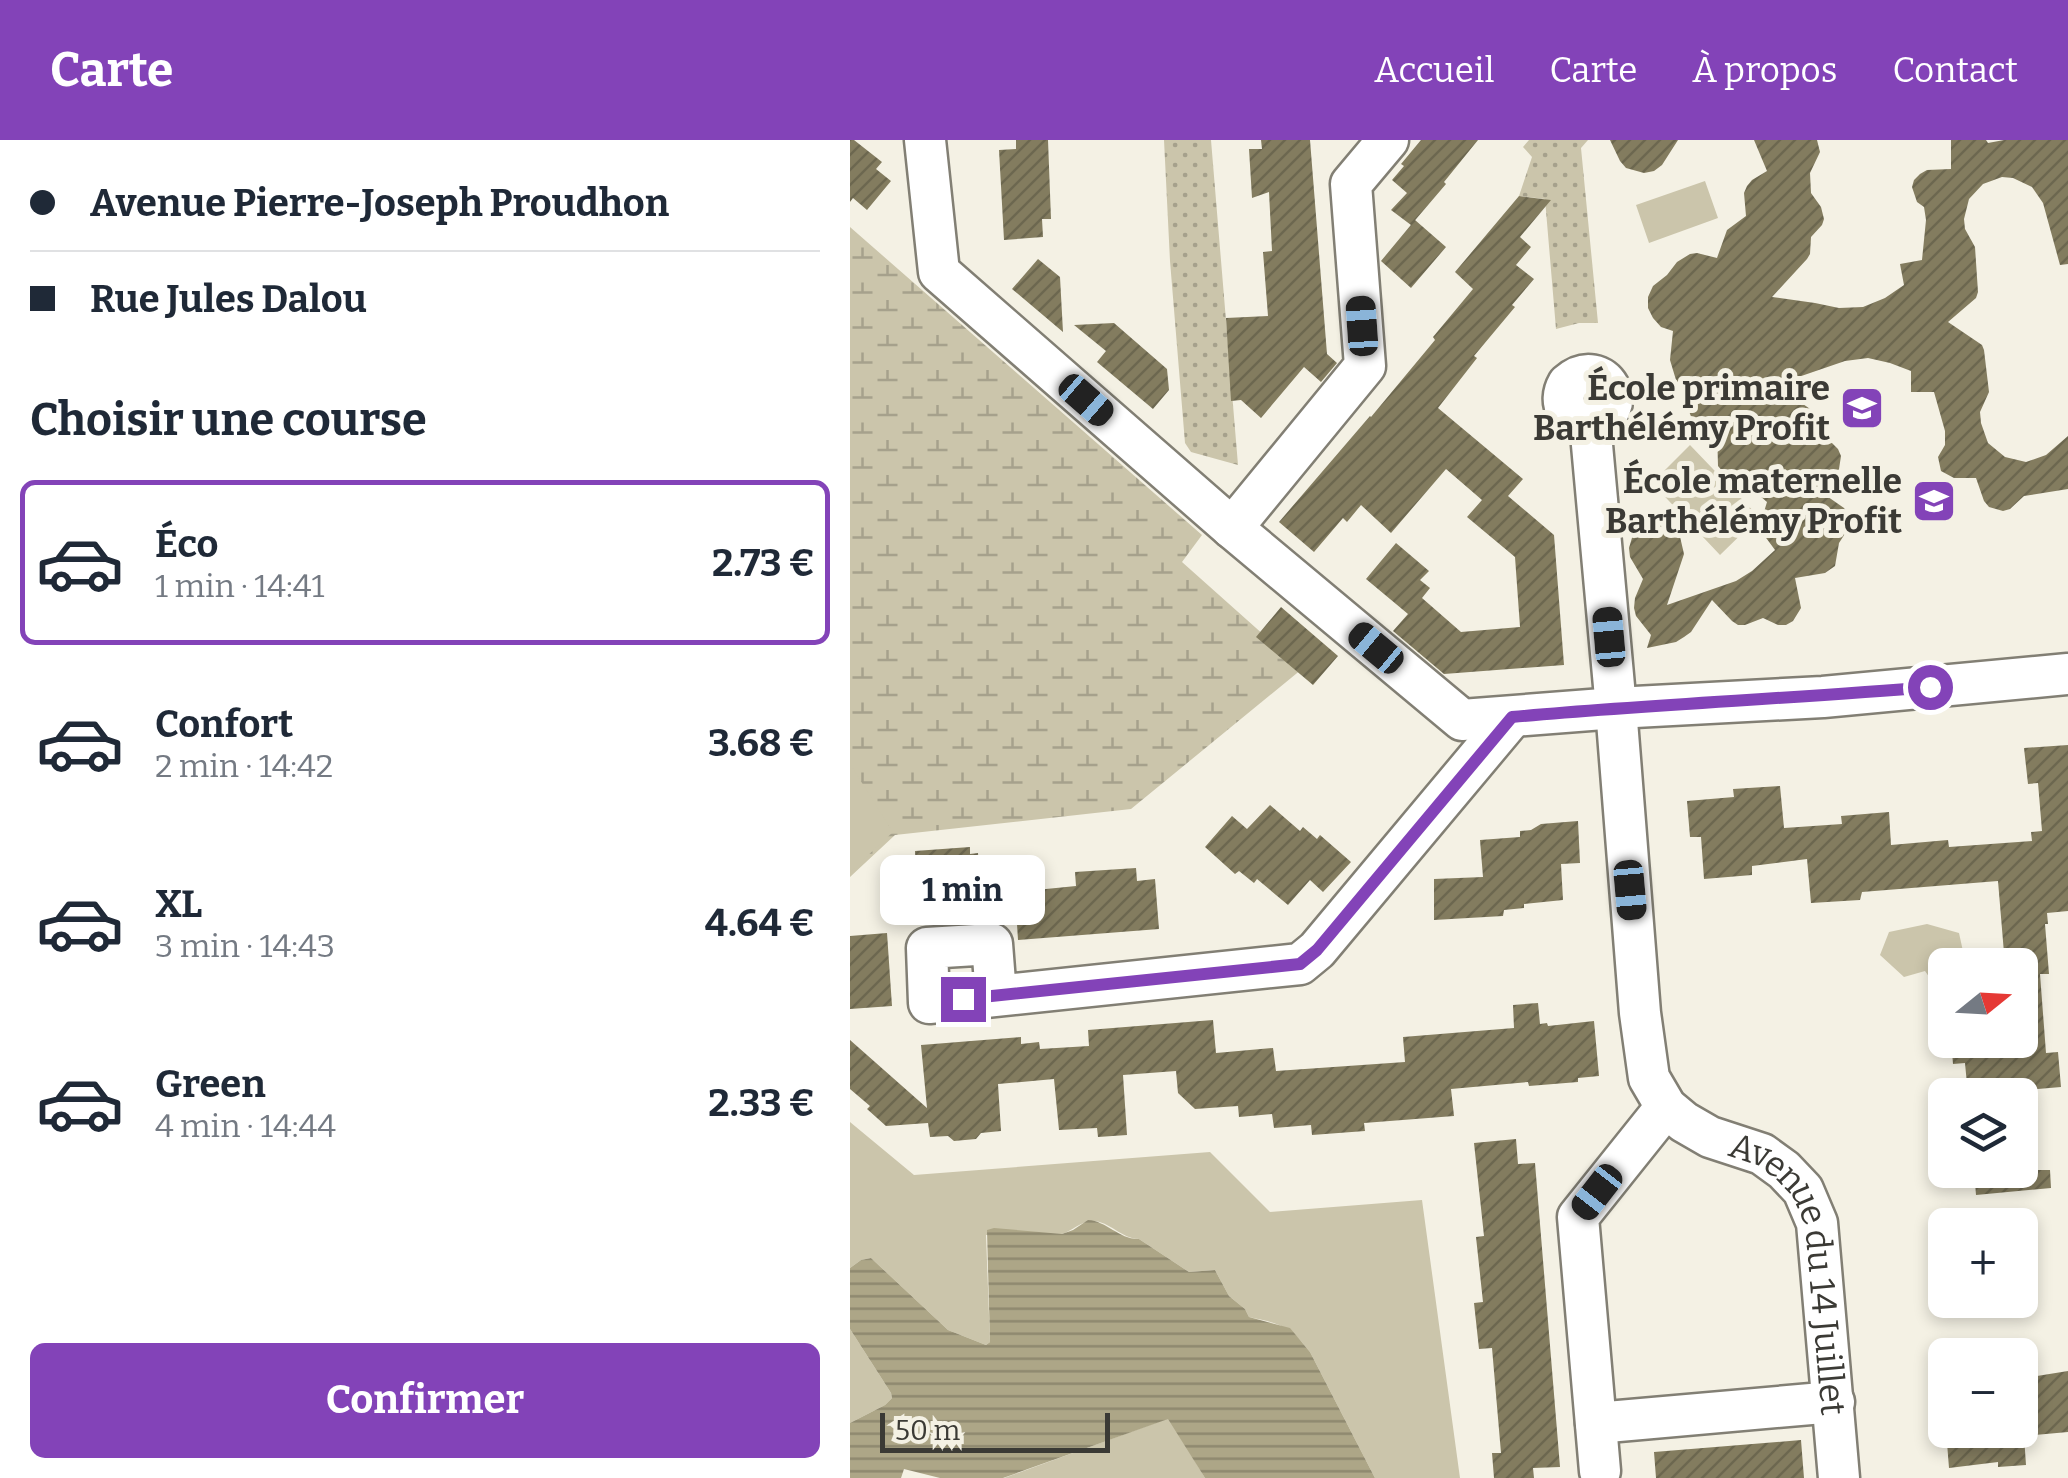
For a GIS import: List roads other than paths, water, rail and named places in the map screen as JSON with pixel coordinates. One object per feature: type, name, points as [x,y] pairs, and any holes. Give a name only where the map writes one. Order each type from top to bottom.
[{"type":"street","points":[[925,140],[939,272],[1232,528],[1462,720],[1822,696],[2068,674]]},
{"type":"street","points":[[1232,528],[1365,366],[1352,184],[1388,140]]},
{"type":"street","name":"Avenue du 14 Juillet","points":[[1590,423],[1640,1013],[1649,1078],[1666,1107],[1684,1122],[1710,1137],[1762,1154],[1803,1190],[1818,1223],[1840,1478]]},
{"type":"street","points":[[996,995],[1300,964],[1317,950],[1512,717]]},
{"type":"street","points":[[1600,1470],[1578,1216],[1666,1107]]},
{"type":"street","points":[[1596,1423],[1834,1402]]},
{"type":"place","name":"École primaire Barthélémy Profit","points":[[1862,408]]},
{"type":"place","name":"École maternelle Barthélémy Profit","points":[[1934,501]]}]
